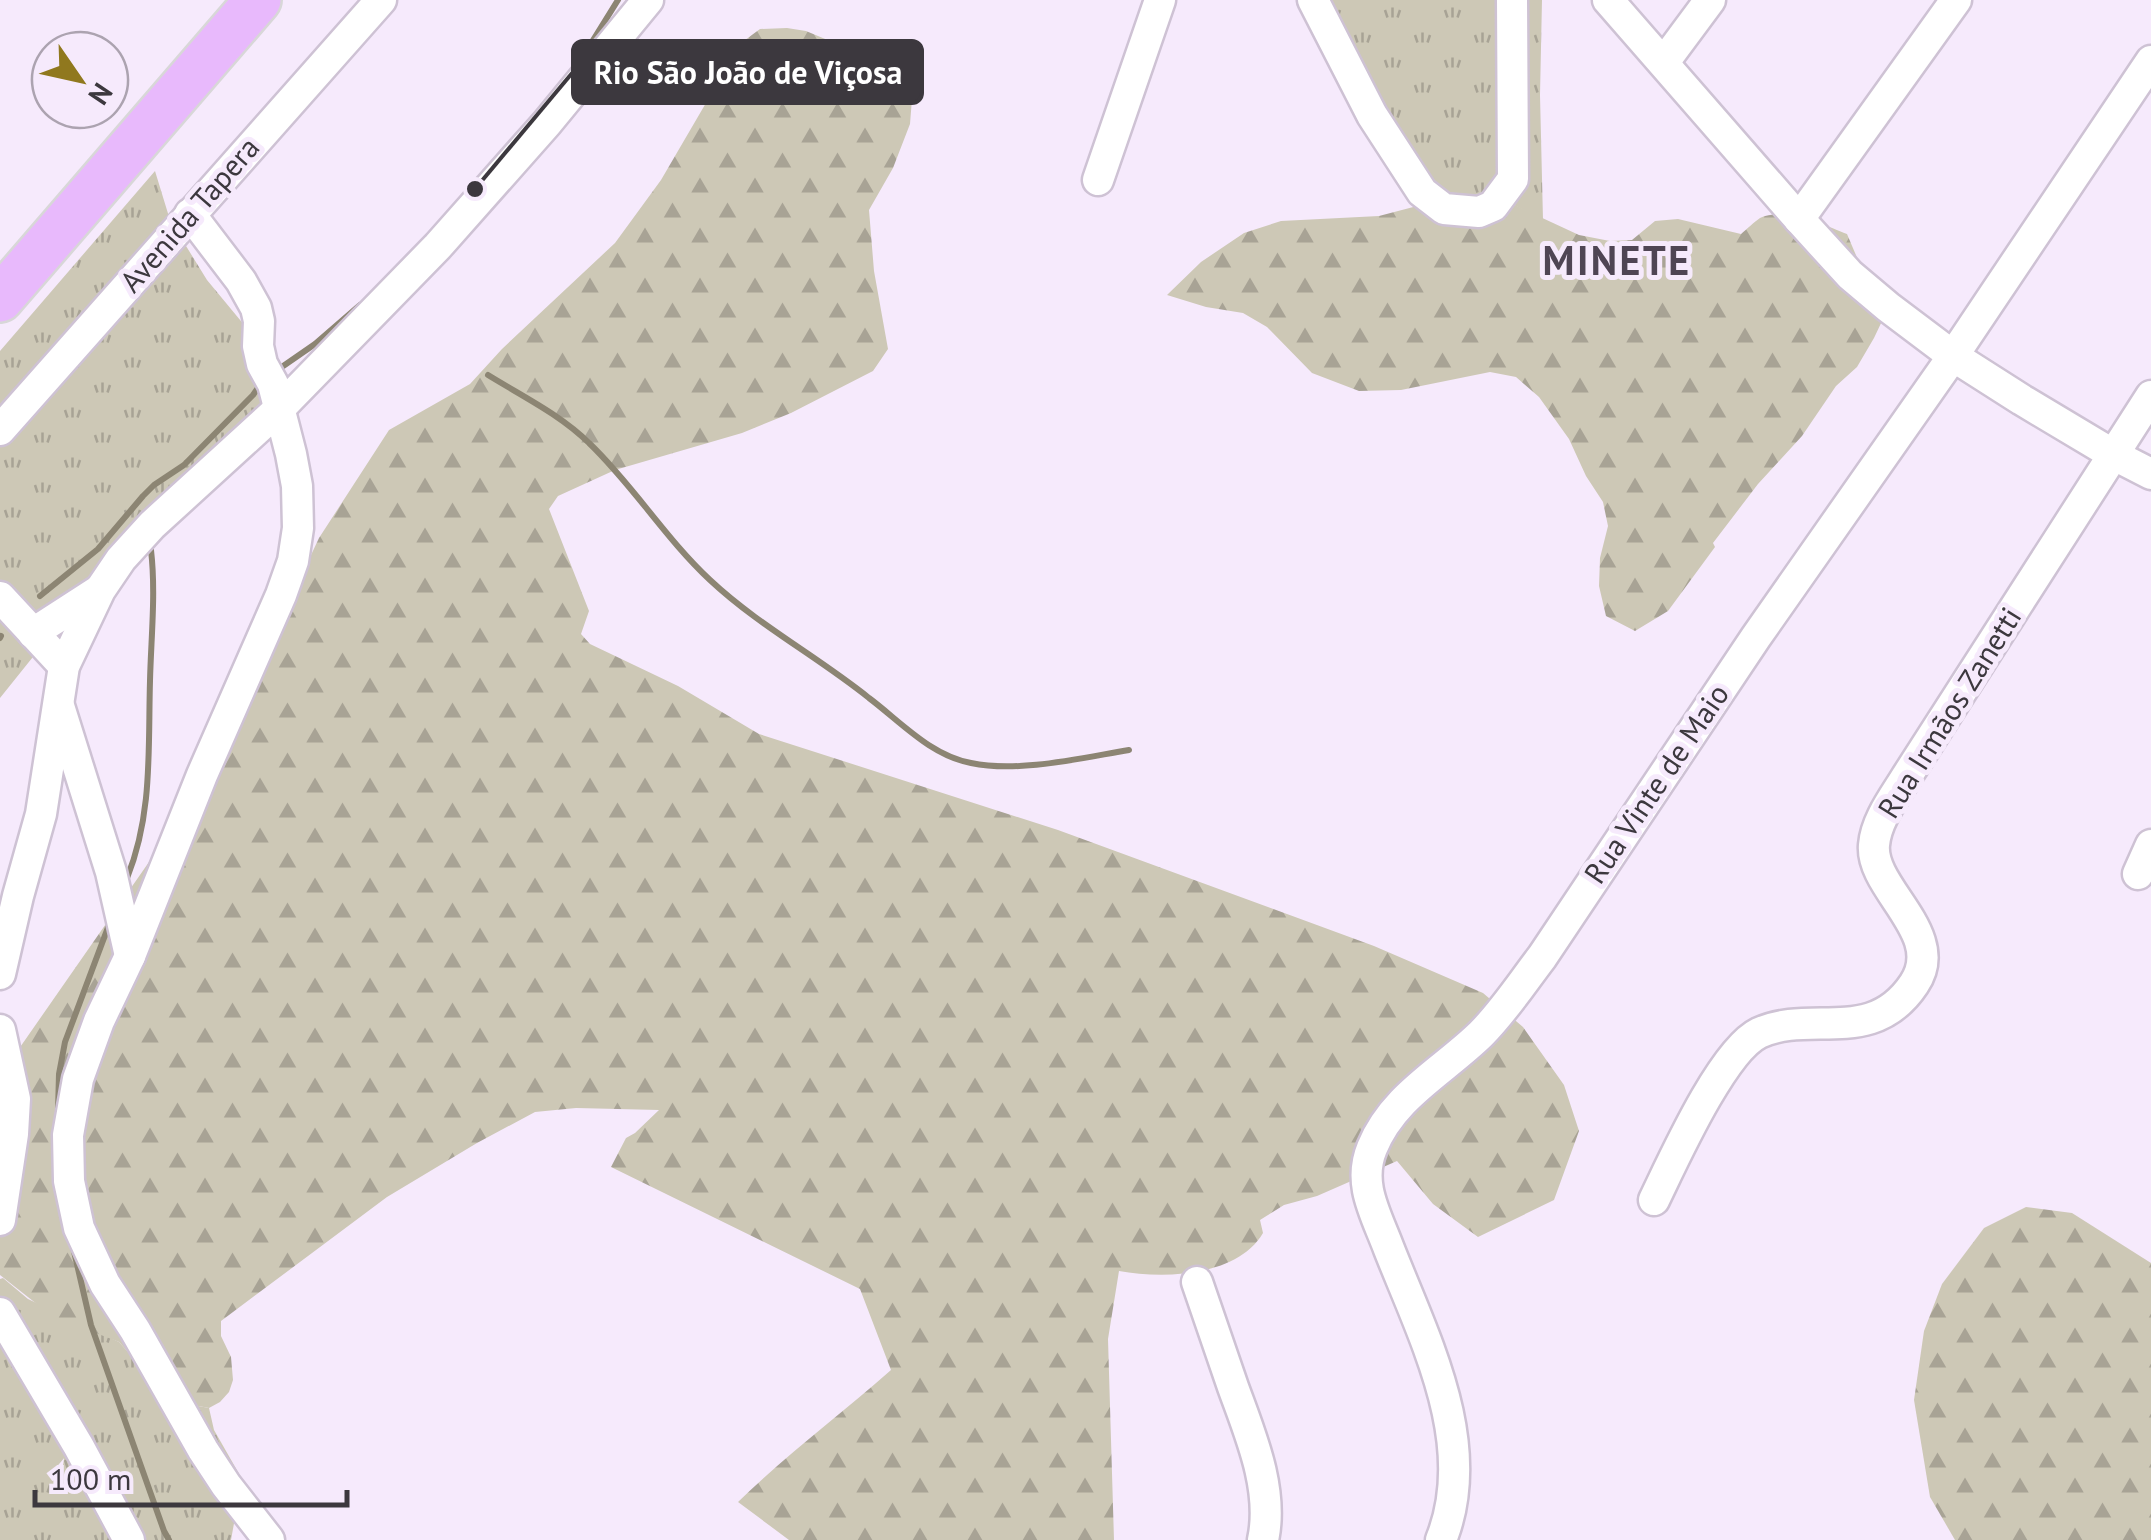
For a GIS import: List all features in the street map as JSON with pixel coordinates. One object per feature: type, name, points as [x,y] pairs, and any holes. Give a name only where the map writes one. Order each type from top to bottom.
[{"type":"highway","points":[[0,299],[242,6]]},
{"type":"street","name":"Avenida Tapera","points":[[0,430],[381,0]]},
{"type":"street","points":[[0,974],[41,814],[64,666],[100,590],[122,559],[272,386],[360,329],[484,195],[648,0]]},
{"type":"street","points":[[1098,180],[1160,0]]},
{"type":"street","points":[[1313,0],[1372,115],[1422,192],[1444,210],[1479,212],[1494,206],[1513,179],[1512,0]]},
{"type":"street","points":[[1608,0],[1850,275],[1953,356],[2151,474]]},
{"type":"street","points":[[1664,62],[1710,0]]},
{"type":"street","points":[[1799,219],[1956,0]]},
{"type":"street","name":"Rua Vinte de Maio","points":[[1441,1540],[1455,1474],[1450,1426],[1430,1354],[1364,1181],[1372,1146],[1394,1108],[1482,1033],[1542,957],[1756,636],[1953,356],[2151,60]]},
{"type":"street","points":[[190,214],[256,308],[258,346],[292,454],[298,528],[293,561],[263,638],[202,775],[130,956],[98,1021],[78,1079],[68,1136],[69,1181],[79,1228],[105,1284],[203,1450],[269,1540]]},
{"type":"street","name":"Rua Irmãos Zanetti","points":[[1654,1200],[1713,1086],[1757,1034],[1784,1026],[1854,1023],[1880,1014],[1900,1001],[1916,982],[1924,960],[1920,939],[1876,862],[1874,845],[1883,816],[2151,396]]},
{"type":"street","points":[[33,632],[100,590]]},
{"type":"street","points":[[0,597],[64,666]]},
{"type":"street","points":[[58,704],[111,872],[130,956]]},
{"type":"street","points":[[2138,874],[2151,845]]},
{"type":"street","points":[[0,1030],[16,1099],[0,1220]]},
{"type":"street","points":[[1196,1282],[1257,1456],[1264,1489],[1263,1540]]},
{"type":"street","points":[[0,1312],[129,1540]]},
{"type":"green space","points":[[1325,0],[1542,0],[1543,220],[1506,201],[1440,200],[1330,25]]},
{"type":"green space","points":[[787,28],[830,41],[855,70],[897,76],[913,86],[910,124],[893,168],[869,210],[874,271],[888,349],[873,371],[791,413],[742,433],[615,470],[558,496],[549,509],[589,611],[581,634],[590,644],[678,686],[759,734],[1058,830],[1374,946],[1483,993],[1523,1027],[1564,1085],[1579,1131],[1554,1200],[1478,1237],[1433,1204],[1397,1161],[1317,1196],[1284,1205],[1260,1220],[1263,1233],[1236,1259],[1198,1272],[1157,1275],[1119,1271],[1108,1339],[1114,1540],[789,1540],[738,1502],[891,1370],[860,1289],[611,1167],[626,1138],[659,1110],[576,1108],[535,1112],[387,1197],[221,1321],[233,1380],[229,1392],[209,1408],[172,1401],[119,1342],[52,1316],[0,1275],[0,1122],[16,1053],[165,839],[319,538],[389,430],[470,384],[615,243],[661,180],[741,43],[760,29]]},
{"type":"green space","points":[[155,171],[170,220],[207,280],[283,372],[285,385],[77,602],[0,698],[0,351]]},
{"type":"green space","points":[[1440,200],[1506,201],[1579,235],[1610,241],[1632,240],[1655,221],[1678,219],[1741,234],[1760,218],[1780,214],[1804,218],[1847,234],[1883,319],[1874,338],[1857,367],[1836,386],[1802,436],[1758,484],[1713,543],[1715,547],[1668,611],[1635,631],[1606,616],[1599,586],[1600,558],[1608,526],[1603,502],[1569,439],[1539,397],[1516,377],[1490,372],[1401,390],[1359,391],[1312,373],[1267,327],[1243,313],[1167,295],[1201,262],[1244,233],[1281,221],[1379,216]]},
{"type":"green space","points":[[2026,1207],[2072,1213],[2151,1263],[2151,1540],[1955,1540],[1930,1497],[1914,1400],[1924,1331],[1942,1284],[1984,1228]]},
{"type":"green space","points":[[3,1278],[28,1299],[119,1342],[172,1401],[209,1408],[214,1430],[242,1479],[231,1540],[0,1540]]},
{"type":"waterway","points":[[582,58],[618,0]]},
{"type":"waterway","points":[[276,371],[360,305]]},
{"type":"waterway","points":[[488,375],[554,415],[589,443],[694,564],[729,596],[942,753],[971,763],[1009,766],[1129,750]]},
{"type":"waterway","points":[[40,596],[98,549],[143,496],[184,465],[262,382]]},
{"type":"waterway","points":[[127,878],[141,830],[148,781],[151,550]]},
{"type":"waterway","points":[[58,1111],[65,1042],[110,922]]},
{"type":"waterway","points":[[73,1247],[91,1325],[169,1540]]},
{"type":"place","name":"Rio São João de Viçosa","points":[[475,189]]},
{"type":"district","name":"MINETE","points":[[1617,261]]}]
